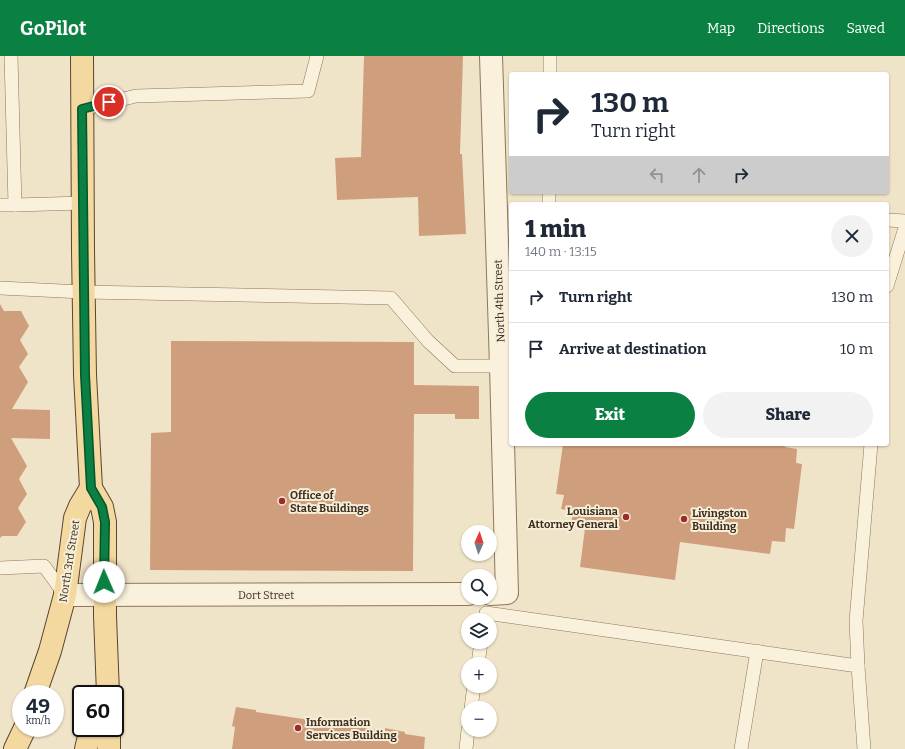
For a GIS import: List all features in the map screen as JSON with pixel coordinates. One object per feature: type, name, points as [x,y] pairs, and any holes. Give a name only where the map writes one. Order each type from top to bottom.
[{"type":"main road","points":[[82,56],[83,292],[85,375],[91,488],[102,507],[105,522],[105,606],[108,685]]},
{"type":"main road","name":"North 3rd Street","points":[[39,685],[50,651],[65,595],[75,518],[80,506],[91,488]]},
{"type":"main road","points":[[99,685],[102,666],[105,606]]},
{"type":"main road","points":[[15,749],[21,737]]},
{"type":"main road","points":[[28,749],[30,737]]},
{"type":"main road","points":[[86,749],[89,737]]},
{"type":"main road","points":[[109,737],[109,749]]},
{"type":"street","name":"North 4th Street","points":[[492,56],[504,218],[501,366],[492,569]]},
{"type":"street","name":"Dort Street","points":[[65,595],[105,606],[461,594]]},
{"type":"lane","points":[[11,56],[14,205]]},
{"type":"lane","points":[[82,109],[136,96],[308,91],[317,56]]},
{"type":"lane","points":[[550,56],[550,72]]},
{"type":"lane","points":[[0,204],[83,203]]},
{"type":"lane","points":[[889,220],[905,221]]},
{"type":"lane","points":[[889,280],[905,228]]},
{"type":"lane","points":[[0,288],[83,292],[391,298],[428,340],[455,366],[501,366]]},
{"type":"lane","points":[[864,749],[856,621],[871,446]]},
{"type":"lane","points":[[0,568],[44,566],[65,595]]},
{"type":"lane","points":[[497,605],[757,651],[858,666]]},
{"type":"lane","points":[[741,749],[757,651]]},
{"type":"lane","points":[[466,749],[467,737]]},
{"type":"building","points":[[364,56],[463,56],[460,154],[462,154],[466,234],[419,236],[418,197],[337,200],[335,158],[361,157]]},
{"type":"building","points":[[0,304],[4,311],[21,311],[29,326],[20,340],[28,354],[19,367],[28,382],[12,409],[50,410],[50,439],[11,438],[27,466],[19,479],[27,494],[18,508],[26,522],[17,536],[2,536],[0,538]]},
{"type":"building","name":"Office of State Buildings","points":[[171,341],[414,342],[414,385],[479,386],[479,419],[455,419],[455,414],[414,414],[413,571],[150,570],[151,433],[171,432]]},
{"type":"building","name":"Livingston Building","points":[[563,446],[785,446],[797,449],[796,463],[802,464],[794,529],[786,528],[785,542],[772,541],[770,554],[680,542],[675,580],[580,567],[585,528],[571,526],[573,511],[561,509],[564,495],[556,494]]},
{"type":"building","name":"Information Services Building","points":[[236,707],[256,710],[256,712],[385,731],[385,728],[405,732],[405,734],[425,737],[424,749],[232,749],[235,727],[232,726]]},
{"type":"place","name":"Office of State Buildings","points":[[282,501]]},
{"type":"place","name":"Louisiana Attorney General","points":[[626,517]]},
{"type":"place","name":"Livingston Building","points":[[684,519]]},
{"type":"place","name":"Information Services Building","points":[[298,728]]},
{"type":"route","points":[[104,582],[105,522],[102,507],[91,488],[85,375],[82,109],[109,102]]}]
